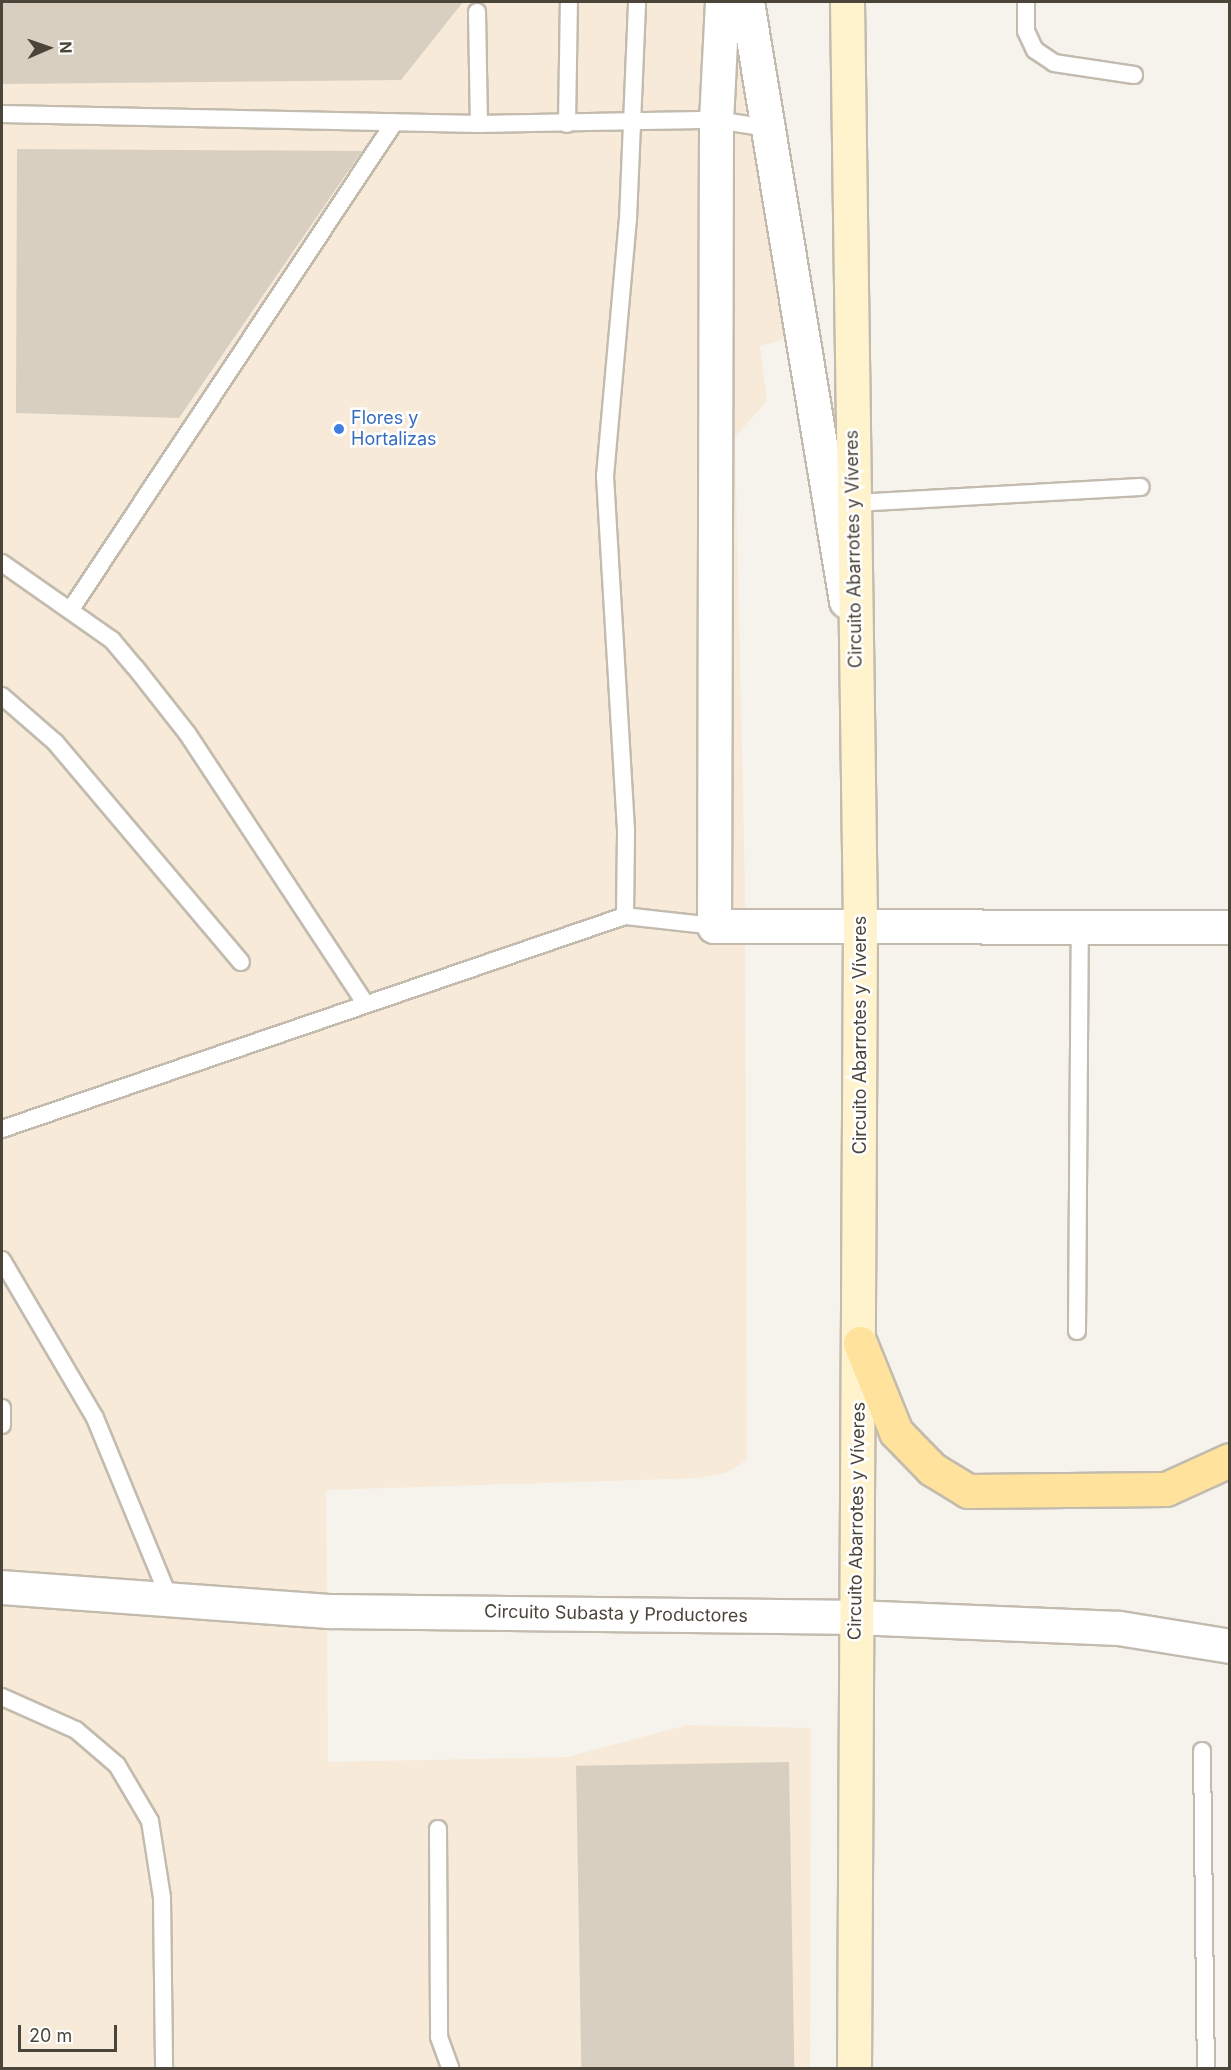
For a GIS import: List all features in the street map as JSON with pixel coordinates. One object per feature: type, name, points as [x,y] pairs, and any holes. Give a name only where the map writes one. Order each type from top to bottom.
[{"type":"main road","name":"Circuito Abarrotes y Víveres","points":[[847,2],[860,926],[860,1343],[854,1617],[854,2068]]},
{"type":"main road","points":[[860,1343],[896,1432],[932,1469],[968,1491],[1166,1489],[1230,1460]]},
{"type":"street","points":[[722,2],[716,120],[714,926],[1230,927]]},
{"type":"street","points":[[747,2],[856,661]]},
{"type":"street","name":"Circuito Subasta y Productores","points":[[2,1587],[329,1611],[854,1617],[1119,1628],[1230,1646]]},
{"type":"lane","points":[[567,124],[569,2]]},
{"type":"lane","points":[[624,916],[626,830],[605,476],[633,120],[637,2]]},
{"type":"lane","points":[[1026,2],[1030,40],[1054,63],[1134,75]]},
{"type":"lane","points":[[477,12],[479,124]]},
{"type":"lane","points":[[2,114],[479,124],[716,120],[768,128]]},
{"type":"lane","points":[[71,609],[394,123]]},
{"type":"lane","points":[[854,503],[1141,487]]},
{"type":"lane","points":[[2,562],[112,640],[188,733],[365,1003]]},
{"type":"lane","points":[[2,696],[55,742],[241,962]]},
{"type":"lane","points":[[2,1129],[624,916],[714,926]]},
{"type":"lane","points":[[1077,1331],[1080,927]]},
{"type":"lane","points":[[2,1260],[95,1418],[170,1600]]},
{"type":"lane","points":[[2,1408],[2,1425]]},
{"type":"lane","points":[[2,1698],[76,1730],[117,1765],[150,1821],[162,1898],[164,2068]]},
{"type":"lane","points":[[1202,1751],[1206,2068]]},
{"type":"lane","points":[[438,1828],[439,2037],[450,2068]]},
{"type":"shaded area","points":[[2,2],[757,2],[811,332],[760,346],[767,401],[735,437],[745,888],[747,1460],[726,1473],[700,1478],[326,1490],[328,1762],[567,1757],[688,1725],[811,1728],[810,2068],[2,2068]]},
{"type":"building","points":[[3,2],[463,2],[401,80],[2,84]]},
{"type":"building","points":[[17,149],[362,151],[179,418],[16,413]]},
{"type":"building","points":[[789,1762],[794,2068],[581,2068],[576,1766]]},
{"type":"place","name":"Flores y Hortalizas","points":[[339,429]]}]
